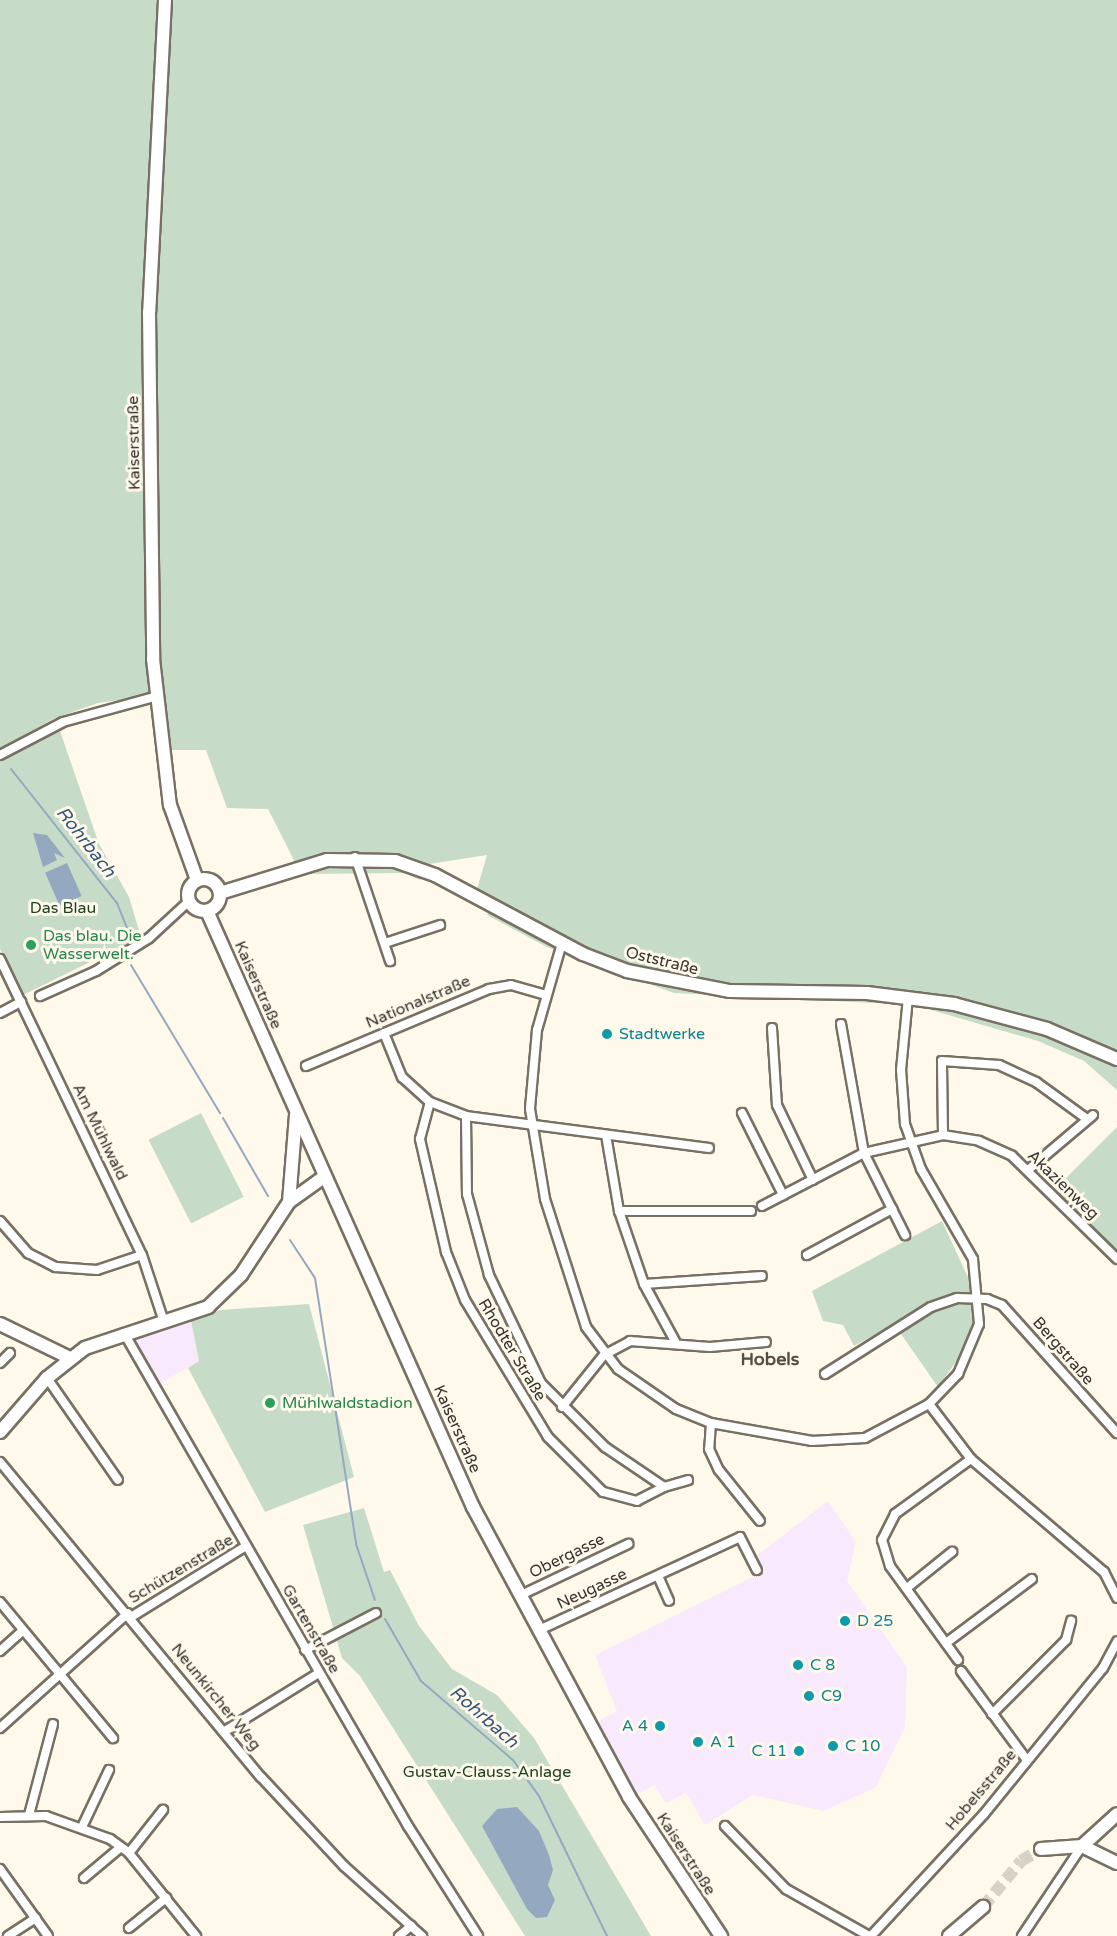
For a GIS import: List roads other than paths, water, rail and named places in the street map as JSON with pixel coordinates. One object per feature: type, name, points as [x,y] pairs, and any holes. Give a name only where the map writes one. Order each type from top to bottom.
[{"type":"main road","name":"Kaiserstraße","points":[[165,0],[149,312],[154,697],[170,805],[197,880]]},
{"type":"main road","name":"Oststraße","points":[[220,893],[309,864],[356,857],[395,861],[435,875],[562,943],[627,970],[708,988],[908,997],[1029,1023],[1117,1059]]},
{"type":"main road","points":[[197,880],[212,880],[220,893],[218,904],[207,911],[188,902],[188,891],[197,880]]},
{"type":"main road","name":"Kaiserstraße","points":[[207,911],[474,1507],[629,1797],[721,1936]]},
{"type":"main road","points":[[287,1206],[296,1108]]},
{"type":"main road","points":[[0,1432],[47,1378],[70,1358],[123,1333],[165,1322],[216,1300],[264,1240],[287,1206],[325,1176]]},
{"type":"main road","points":[[0,1324],[70,1358]]},
{"type":"main road","points":[[1082,1846],[1117,1814]]},
{"type":"main road","points":[[1041,1849],[1082,1846],[1117,1863]]},
{"type":"main road","points":[[949,1936],[983,1907]]},
{"type":"street","points":[[0,755],[63,722],[154,697]]},
{"type":"street","points":[[356,857],[356,871],[390,961]]},
{"type":"street","points":[[40,996],[96,971],[149,938],[188,902]]},
{"type":"street","points":[[385,944],[440,925]]},
{"type":"street","points":[[562,943],[546,995],[530,1069],[531,1124],[564,1272],[586,1327],[604,1355],[657,1399],[711,1423],[840,1442],[881,1432],[929,1404],[966,1360],[979,1324],[980,1298],[973,1259],[910,1141],[901,1089],[908,997]]},
{"type":"street","name":"Am Mühlwald","points":[[0,959],[142,1255],[165,1322]]},
{"type":"street","name":"Nationalstraße","points":[[306,1066],[489,989],[511,986],[546,995]]},
{"type":"street","points":[[0,1013],[21,1002]]},
{"type":"street","points":[[841,1024],[864,1153],[905,1235]]},
{"type":"street","points":[[772,1028],[777,1105],[813,1180]]},
{"type":"street","points":[[384,1033],[402,1077],[430,1102],[466,1116],[709,1148]]},
{"type":"street","points":[[943,1135],[942,1061],[999,1065],[1036,1082],[1090,1117],[1028,1170]]},
{"type":"street","name":"Rhodter Straße","points":[[430,1102],[420,1139],[430,1195],[446,1252],[488,1345],[548,1437],[603,1492],[637,1501],[664,1487],[688,1480]]},
{"type":"street","points":[[742,1113],[783,1195]]},
{"type":"street","points":[[466,1116],[467,1194],[489,1275],[513,1334],[562,1407],[605,1447],[664,1487]]},
{"type":"street","points":[[606,1135],[619,1211],[644,1284],[675,1341]]},
{"type":"street","name":"Akazienweg","points":[[762,1206],[864,1153],[943,1135],[979,1141],[1028,1170],[1117,1259]]},
{"type":"street","points":[[807,1255],[892,1209]]},
{"type":"street","points":[[619,1211],[751,1211]]},
{"type":"street","points":[[0,1221],[28,1253],[56,1267],[97,1270],[142,1255]]},
{"type":"street","points":[[644,1284],[762,1276]]},
{"type":"street","points":[[825,1374],[931,1307],[980,1298]]},
{"type":"street","name":"Bergstraße","points":[[980,1298],[1002,1305],[1117,1433]]},
{"type":"street","name":"Gartenstraße","points":[[123,1333],[305,1650],[478,1936]]},
{"type":"street","points":[[562,1407],[604,1355],[630,1341],[675,1341],[710,1347],[766,1342]]},
{"type":"street","points":[[0,1364],[10,1353]]},
{"type":"street","points":[[47,1378],[118,1480]]},
{"type":"street","points":[[929,1404],[971,1459],[1093,1560],[1117,1598]]},
{"type":"street","points":[[711,1423],[709,1449],[719,1470],[760,1521]]},
{"type":"street","points":[[958,1660],[882,1549],[889,1521],[971,1459]]},
{"type":"street","name":"Neunkircher Weg","points":[[0,1462],[225,1731],[344,1866],[422,1936]]},
{"type":"street","name":"Neugasse","points":[[540,1630],[740,1537],[757,1570]]},
{"type":"street","name":"Obergasse","points":[[520,1595],[628,1544]]},
{"type":"street","name":"Schützenstraße","points":[[0,1728],[130,1615],[246,1546]]},
{"type":"street","points":[[907,1588],[952,1552]]},
{"type":"street","points":[[657,1576],[669,1601]]},
{"type":"street","points":[[946,1643],[1032,1579]]},
{"type":"street","points":[[0,1602],[59,1676],[113,1738]]},
{"type":"street","points":[[305,1650],[376,1613]]},
{"type":"street","points":[[992,1714],[1066,1640],[1071,1621]]},
{"type":"street","points":[[0,1651],[22,1631]]},
{"type":"street","name":"Hobelsstraße","points":[[725,1826],[786,1889],[853,1930],[870,1936],[965,1835],[1110,1659],[1117,1642]]},
{"type":"street","points":[[962,1671],[1026,1759]]},
{"type":"street","points":[[225,1731],[319,1673]]},
{"type":"street","points":[[29,1815],[53,1724]]},
{"type":"street","points":[[83,1825],[109,1770]]},
{"type":"street","points":[[84,1878],[125,1850],[163,1810]]},
{"type":"street","points":[[0,1817],[29,1815],[83,1825],[125,1850],[196,1936]]},
{"type":"street","points":[[1022,1936],[1082,1846]]},
{"type":"street","points":[[0,1869],[48,1936]]},
{"type":"street","points":[[129,1928],[166,1898]]},
{"type":"street","points":[[8,1936],[36,1918]]},
{"type":"street","points":[[399,1936],[411,1926]]},
{"type":"water","points":[[33,833],[47,835],[65,858],[54,853],[57,860],[43,867]]},
{"type":"water","points":[[67,863],[82,896],[60,906],[45,873]]},
{"type":"water","points":[[517,1807],[539,1831],[549,1855],[553,1870],[548,1885],[555,1900],[547,1917],[536,1918],[527,1909],[482,1826],[497,1809]]},
{"type":"waterway","name":"Rohrbach","points":[[11,769],[117,903],[131,937]]},
{"type":"waterway","name":"Rohrbach","points":[[131,965],[220,1113]]},
{"type":"waterway","name":"Rohrbach","points":[[223,1118],[268,1196]]},
{"type":"waterway","name":"Rohrbach","points":[[290,1240],[315,1278],[356,1544],[375,1600]]},
{"type":"waterway","name":"Rohrbach","points":[[385,1619],[421,1681],[513,1760],[539,1796],[607,1936]]},
{"type":"tunnel","points":[[983,1907],[1021,1861],[1041,1849]]},
{"type":"place","name":"Das blau. Die Wasserwelt.","points":[[31,945]]},
{"type":"place","name":"Stadtwerke","points":[[607,1034]]},
{"type":"place","name":"Mühlwaldstadion","points":[[270,1403]]},
{"type":"place","name":"D 25","points":[[845,1621]]},
{"type":"place","name":"C 8","points":[[798,1665]]},
{"type":"place","name":"C9","points":[[809,1696]]},
{"type":"place","name":"A 4","points":[[660,1726]]},
{"type":"place","name":"A 1","points":[[698,1742]]},
{"type":"place","name":"C 10","points":[[833,1746]]},
{"type":"place","name":"C 11","points":[[799,1751]]},
{"type":"district","name":"Hobels","points":[[770,1359]]},
{"type":"park label","name":"Das Blau","points":[[63,908]]},
{"type":"park label","name":"Gustav-Clauss-Anlage","points":[[487,1772]]}]
